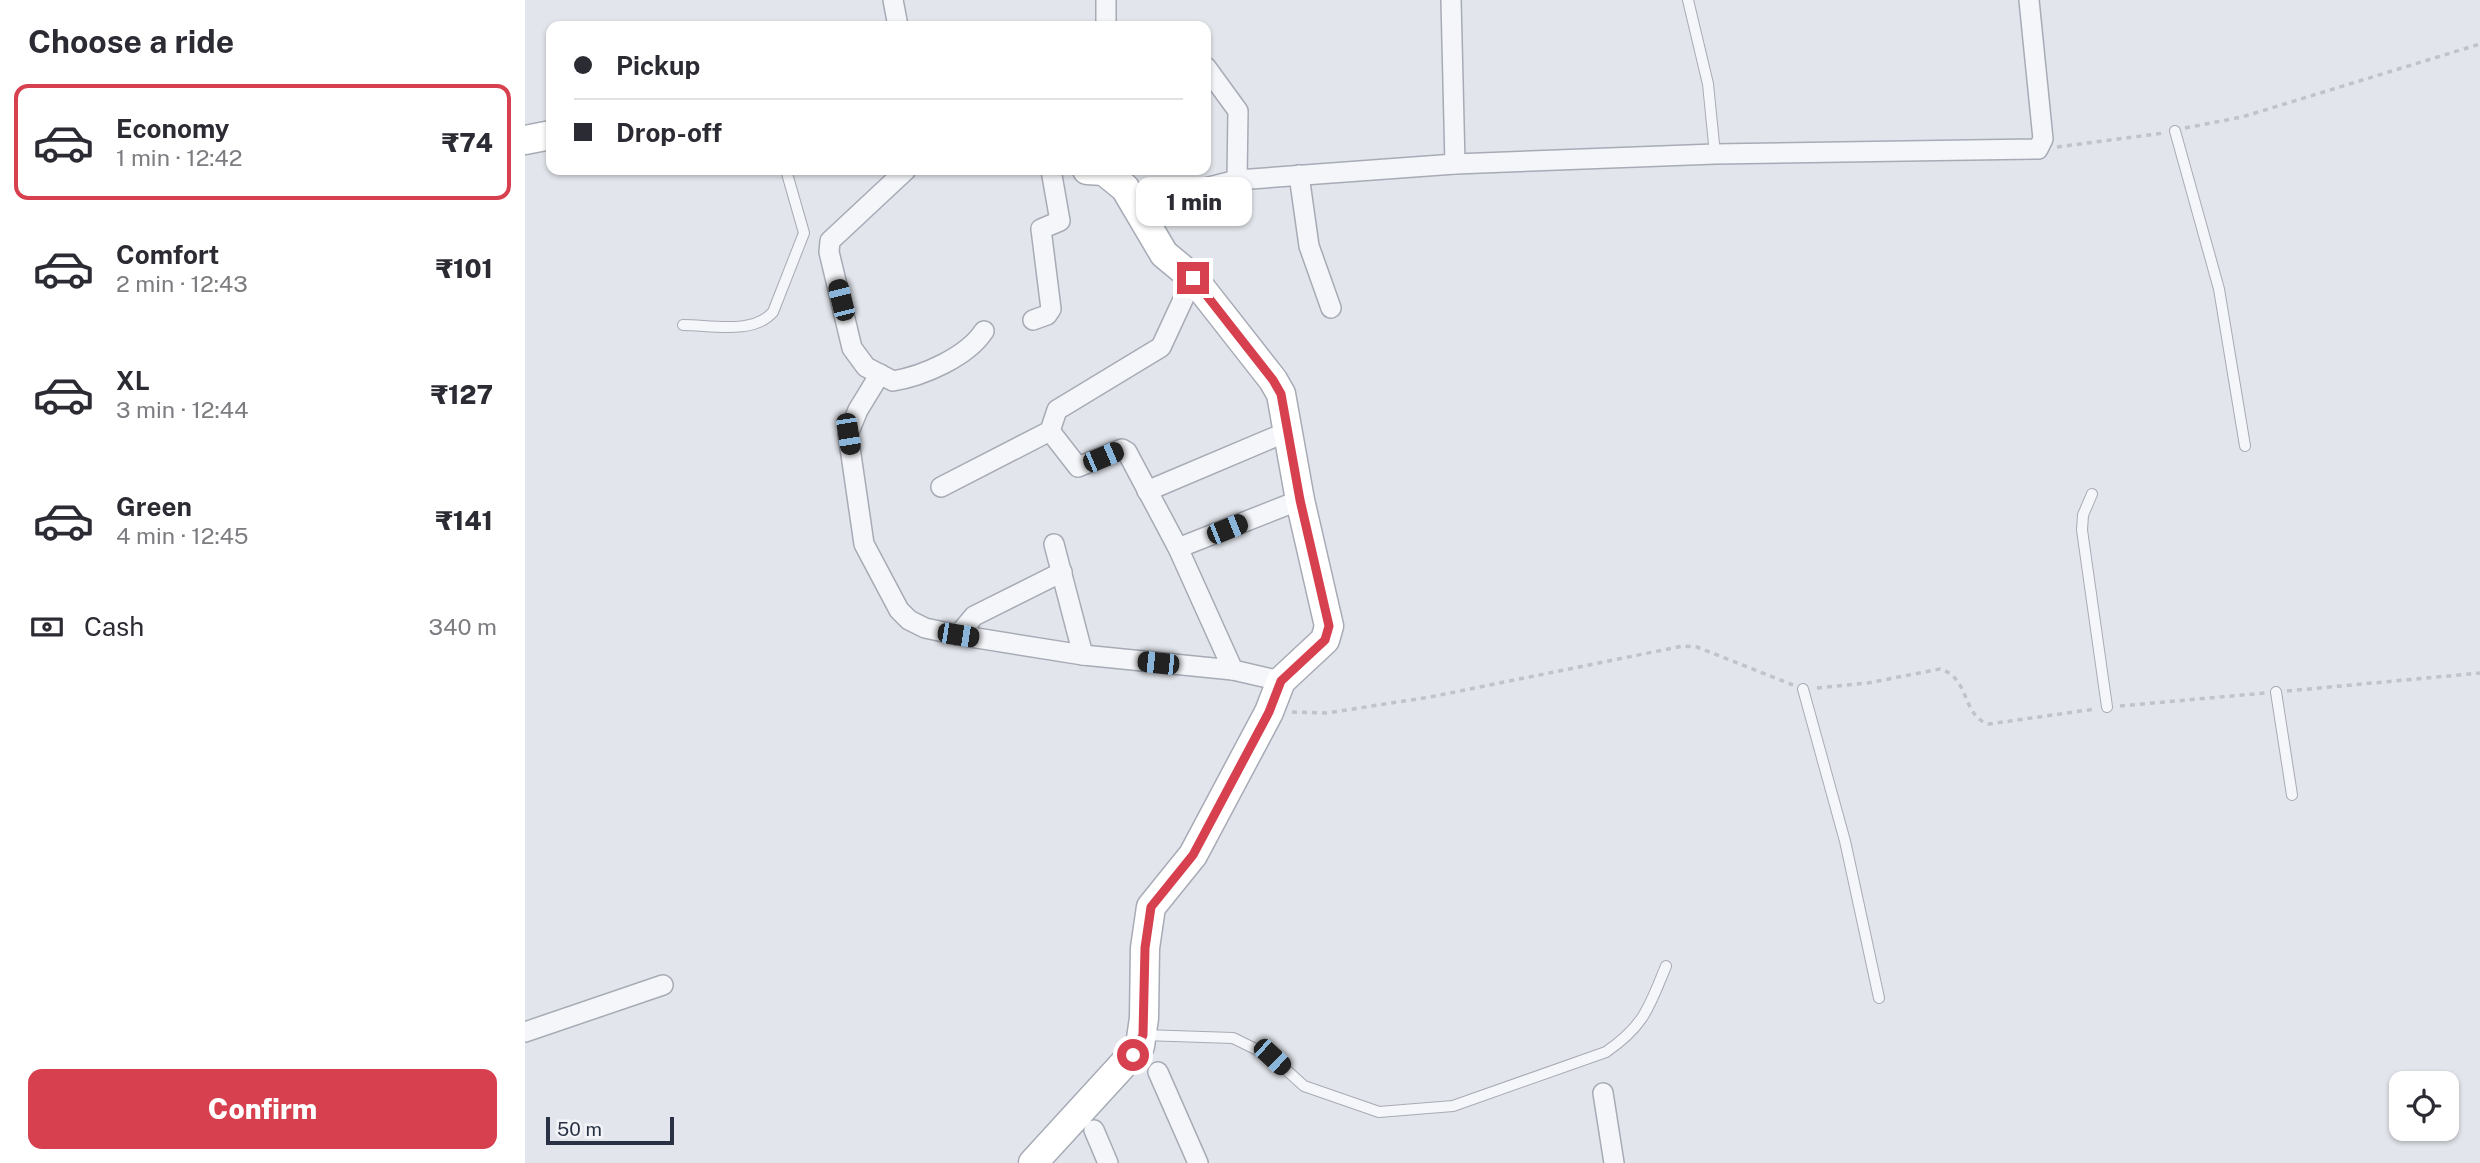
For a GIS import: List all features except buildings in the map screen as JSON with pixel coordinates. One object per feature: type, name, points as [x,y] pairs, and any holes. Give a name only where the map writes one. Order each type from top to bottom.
[{"type":"street","points":[[893,0],[897,21]]},
{"type":"street","points":[[1106,0],[1106,21]]},
{"type":"street","points":[[1451,0],[1455,164]]},
{"type":"street","points":[[1137,205],[1237,180],[1455,164],[1715,154],[2038,149],[2043,139],[2028,0]]},
{"type":"street","points":[[1211,74],[1238,111],[1237,180]]},
{"type":"street","points":[[525,140],[546,136]]},
{"type":"street","points":[[901,175],[830,241],[829,252],[852,348],[866,366],[893,381],[916,375],[969,348],[984,331]]},
{"type":"street","points":[[1033,320],[1050,313],[1051,309],[1041,229],[1060,221],[1052,175]]},
{"type":"street","points":[[1033,1163],[1133,1055],[1143,1035],[1145,948],[1151,907],[1193,855],[1269,712],[1281,681],[1325,640],[1329,626],[1300,500],[1281,394],[1193,278],[1153,241],[1137,205],[1125,188],[1106,175]]},
{"type":"street","points":[[1299,175],[1309,246],[1331,308]]},
{"type":"street","points":[[941,487],[1050,431],[1057,410],[1161,347],[1193,278]]},
{"type":"street","points":[[880,374],[858,410],[848,434],[864,544],[899,610],[925,628],[958,635],[1083,655],[1233,670],[1281,681]]},
{"type":"street","points":[[1050,431],[1078,467],[1125,450],[1178,548],[1233,670]]},
{"type":"street","points":[[1147,491],[1289,431]]},
{"type":"street","points":[[1178,548],[1300,500]]},
{"type":"street","points":[[1054,544],[1083,655]]},
{"type":"street","points":[[958,635],[974,616],[1062,572]]},
{"type":"street","points":[[525,1032],[663,985]]},
{"type":"street","points":[[1157,1072],[1198,1163]]},
{"type":"street","points":[[1603,1093],[1614,1163]]},
{"type":"street","points":[[1094,1129],[1108,1163]]},
{"type":"lane","points":[[1688,0],[1708,84],[1715,154]]},
{"type":"lane","points":[[2175,131],[2219,289],[2245,446]]},
{"type":"lane","points":[[683,325],[749,326],[767,319],[773,312],[804,233],[787,175]]},
{"type":"lane","points":[[2092,494],[2083,515],[2082,530],[2107,707]]},
{"type":"lane","points":[[1804,690],[1845,841],[1879,998]]},
{"type":"lane","points":[[2276,692],[2292,795]]},
{"type":"lane","points":[[1143,1035],[1233,1038],[1272,1057],[1304,1086],[1379,1112],[1421,1111],[1453,1106],[1606,1052],[1628,1036],[1645,1017],[1666,966]]},
{"type":"path","points":[[2038,149],[2135,139],[2242,117],[2480,44]]},
{"type":"path","points":[[1269,712],[1328,713],[1430,697],[1683,646],[1697,647],[1804,690],[1868,683],[1940,668],[1951,672],[1960,682],[1975,717],[1989,724],[2107,707],[2480,673]]},
{"type":"route","points":[[1133,1055],[1140,1046],[1143,1035],[1145,948],[1151,907],[1162,890],[1193,855],[1269,712],[1281,681],[1311,656],[1325,640],[1329,626],[1300,500],[1281,394],[1193,278]]}]
